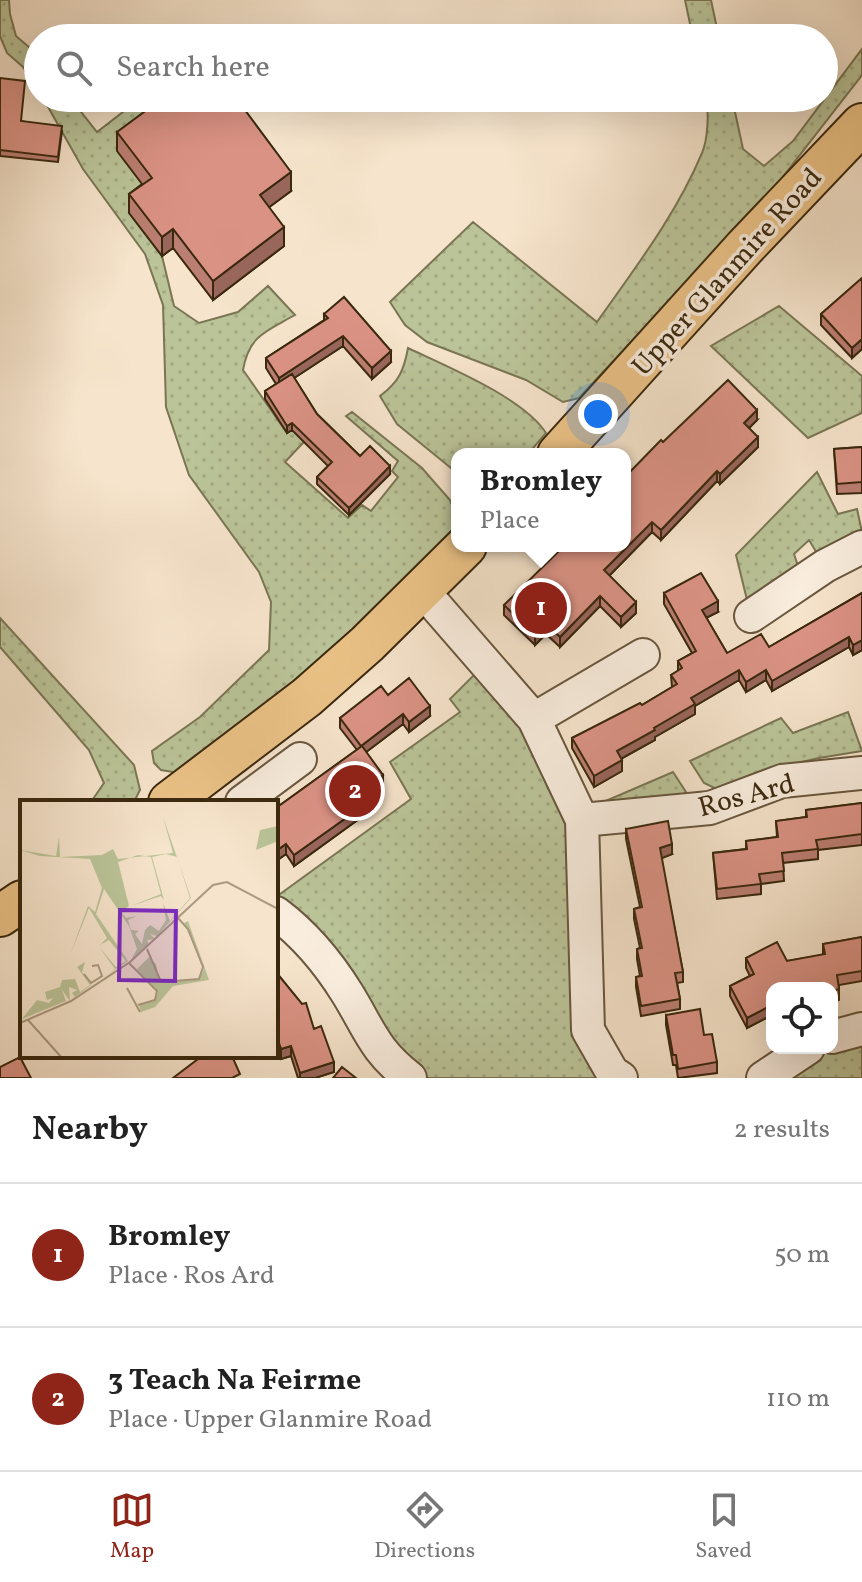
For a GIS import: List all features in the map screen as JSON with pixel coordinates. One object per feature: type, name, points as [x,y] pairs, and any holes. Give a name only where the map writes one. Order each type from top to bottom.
[{"type":"main road","name":"Upper Glanmire Road","points":[[563,448],[745,247],[862,124]]},
{"type":"main road","points":[[172,800],[317,689],[460,552]]},
{"type":"main road","points":[[0,916],[20,902]]},
{"type":"street","points":[[751,616],[825,566],[862,547]]},
{"type":"street","points":[[422,590],[534,719],[582,820],[588,1030],[612,1072],[621,1078]]},
{"type":"street","points":[[534,719],[643,655]]},
{"type":"street","points":[[249,742],[274,779]]},
{"type":"street","points":[[245,800],[300,759]]},
{"type":"street","name":"Ros Ard","points":[[582,820],[710,808],[782,781],[862,773]]},
{"type":"street","points":[[278,915],[324,959],[348,994],[373,1042],[393,1065],[410,1078]]},
{"type":"street","points":[[838,1035],[862,1029]]},
{"type":"street","points":[[763,1078],[799,1054]]},
{"type":"green space","points":[[0,0],[9,0],[16,36],[24,43],[24,69],[7,53],[0,36]]},
{"type":"green space","points":[[685,0],[711,0],[716,24],[690,24]]},
{"type":"green space","points":[[862,49],[862,75],[838,106],[838,81]]},
{"type":"green space","points":[[51,112],[81,112],[97,132],[123,112],[183,112],[152,197],[129,213],[162,256],[174,306],[199,323],[238,312],[268,286],[295,315],[255,341],[243,370],[287,433],[314,417],[320,425],[285,462],[348,518],[362,505],[371,511],[398,477],[392,471],[398,461],[346,416],[352,412],[422,468],[451,503],[451,544],[337,649],[179,773],[161,770],[154,763],[152,751],[200,717],[269,650],[271,602],[259,572],[189,475],[166,407],[163,305],[145,254],[83,169]]},
{"type":"green space","points":[[707,112],[735,112],[743,149],[764,166],[793,141],[815,112],[833,112],[778,183],[579,398],[563,402],[526,380],[427,342],[405,325],[390,302],[473,222],[597,322],[654,240],[692,176],[706,141]]},
{"type":"green space","points":[[779,306],[862,376],[862,413],[808,438],[711,346]]},
{"type":"green space","points":[[408,348],[463,374],[520,407],[546,433],[533,448],[451,448],[451,468],[397,424],[380,396],[392,386],[405,363]]},
{"type":"green space","points":[[817,472],[838,514],[857,509],[862,532],[818,555],[809,540],[794,554],[803,581],[751,616],[736,555]]},
{"type":"green space","points":[[0,618],[134,765],[140,790],[135,800],[92,800],[104,783],[89,750],[0,647]]},
{"type":"green space","points":[[480,669],[528,731],[572,828],[608,1078],[423,1078],[278,902],[278,896],[411,799],[390,762],[460,712],[450,699]]},
{"type":"green space","points":[[848,712],[862,751],[759,772],[758,782],[729,795],[704,783],[690,761],[781,718],[793,733]]},
{"type":"green space","points":[[673,772],[686,792],[678,805],[601,803]]},
{"type":"green space","points":[[862,1029],[862,1078],[764,1078],[812,1054],[838,1054],[838,1041]]},
{"type":"building","points":[[0,78],[24,81],[21,121],[62,126],[58,157],[0,150]]},
{"type":"building","points":[[144,112],[246,112],[291,172],[260,195],[284,227],[213,281],[173,229],[162,237],[129,194],[152,178],[117,132]]},
{"type":"building","points":[[862,278],[862,339],[852,348],[821,314]]},
{"type":"building","points":[[344,297],[391,351],[372,368],[343,336],[279,378],[266,358],[328,318],[324,314]]},
{"type":"building","points":[[292,374],[317,414],[360,456],[370,446],[390,466],[349,508],[317,477],[332,462],[292,423],[287,426],[265,391]]},
{"type":"building","points":[[728,380],[757,410],[744,423],[758,437],[720,474],[717,471],[661,530],[652,522],[631,543],[631,471],[661,440],[663,442]]},
{"type":"building","points":[[862,447],[862,482],[837,484],[834,449]]},
{"type":"building","points":[[558,552],[622,552],[604,570],[636,602],[621,617],[600,596],[560,637],[546,624],[535,635],[504,605]]},
{"type":"building","points":[[701,573],[718,601],[702,610],[727,653],[761,634],[769,647],[862,593],[862,640],[853,645],[849,637],[772,681],[766,670],[746,682],[739,670],[691,698],[695,704],[617,751],[622,760],[594,776],[572,738],[640,703],[642,705],[677,684],[671,675],[682,668],[678,661],[696,651],[664,593]]},
{"type":"building","points":[[409,678],[430,706],[409,722],[403,714],[361,746],[340,718],[381,686],[388,695]]},
{"type":"building","points":[[362,746],[383,775],[366,787],[374,798],[294,855],[286,844],[278,850],[278,807]]},
{"type":"building","points":[[862,803],[862,834],[816,840],[818,849],[782,853],[784,871],[759,874],[761,884],[717,889],[713,853],[747,849],[746,841],[778,837],[776,821],[807,817],[806,810]]},
{"type":"building","points":[[668,821],[672,844],[660,848],[683,972],[675,973],[680,999],[641,1006],[636,977],[642,976],[637,949],[642,948],[634,909],[642,907],[626,829]]},
{"type":"building","points":[[862,937],[862,971],[837,975],[838,982],[766,982],[766,1008],[747,1018],[730,986],[754,974],[746,958],[777,942],[787,961],[825,954],[823,944]]},
{"type":"building","points":[[278,974],[302,1004],[306,1003],[314,1029],[321,1026],[334,1062],[300,1073],[291,1046],[281,1049],[278,1040]]},
{"type":"building","points":[[700,1009],[704,1035],[712,1034],[717,1062],[678,1069],[666,1015]]},
{"type":"building","points":[[20,1057],[31,1078],[0,1078],[0,1067]]},
{"type":"building","points":[[199,1058],[233,1058],[240,1074],[232,1078],[173,1078]]},
{"type":"building","points":[[342,1067],[356,1078],[333,1078]]},
{"type":"place","name":"Bromley","points":[[541,608]]},
{"type":"place","name":"3 Teach Na Feirme","points":[[355,791]]}]
